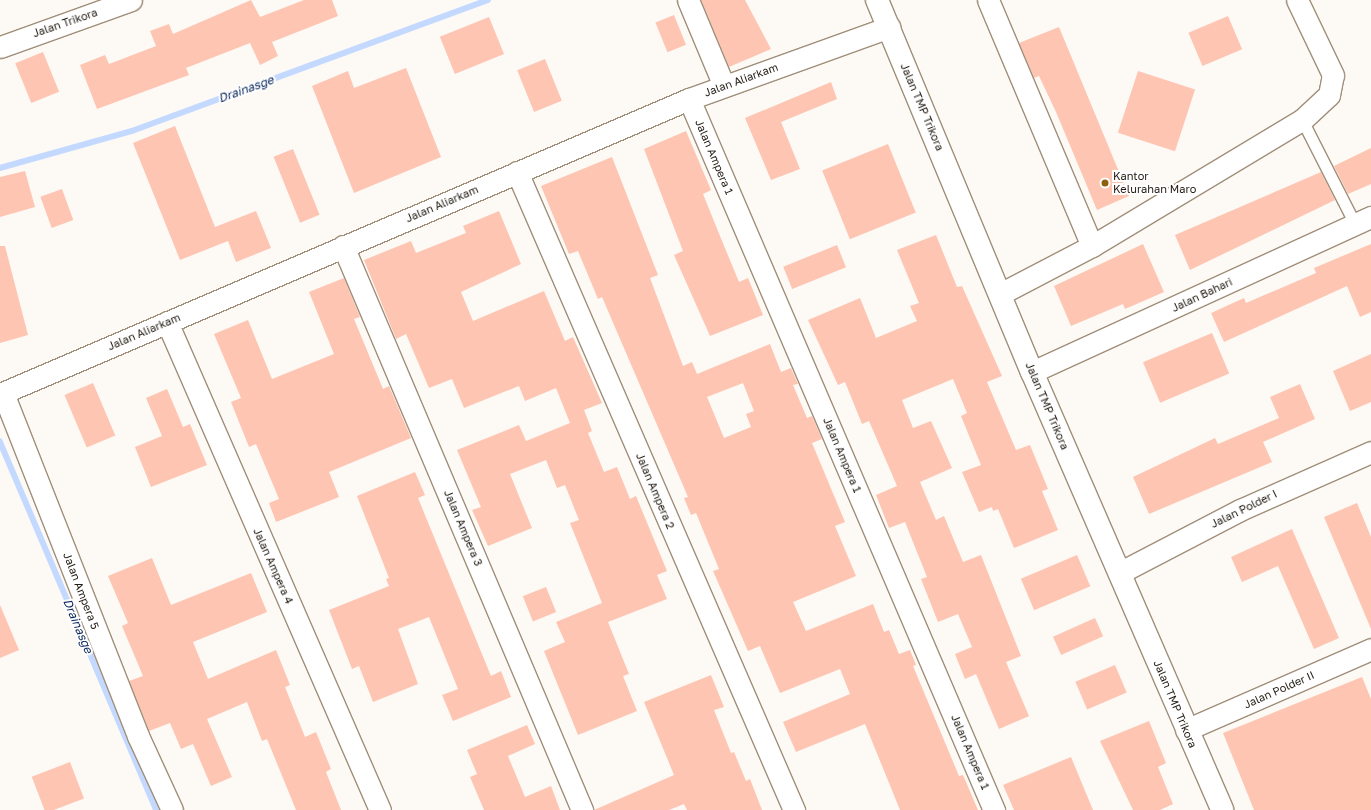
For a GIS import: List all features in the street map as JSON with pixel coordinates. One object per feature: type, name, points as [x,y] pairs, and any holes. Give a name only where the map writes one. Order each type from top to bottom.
[{"type":"highway","name":"Jalan TMP Trikora","points":[[877,0],[1032,372],[1222,810]]},
{"type":"street","name":"Jalan Trikora","points":[[0,47],[131,0]]},
{"type":"street","points":[[688,0],[724,86]]},
{"type":"street","points":[[988,0],[1092,246]]},
{"type":"street","points":[[1000,294],[1092,246],[1302,120],[1329,95],[1333,75],[1297,0]]},
{"type":"street","name":"Jalan Aliarkam","points":[[2,393],[689,99],[889,27]]},
{"type":"street","name":"Jalan Ampera 1","points":[[689,99],[994,810]]},
{"type":"street","name":"Jalan Ampera 2","points":[[517,172],[794,810]]},
{"type":"street","name":"Jalan Bahari","points":[[1032,372],[1363,220]]},
{"type":"street","name":"Jalan Ampera 3","points":[[344,246],[582,810]]},
{"type":"street","name":"Jalan Ampera 4","points":[[167,322],[380,810]]},
{"type":"street","name":"Jalan Ampera 5","points":[[2,393],[138,736],[172,810]]},
{"type":"street","name":"Jalan Polder I","points":[[1119,573],[1240,510],[1371,452]]},
{"type":"street","name":"Jalan Polder II","points":[[1186,730],[1371,649]]},
{"type":"lane","points":[[1302,120],[1363,220]]},
{"type":"building","points":[[251,0],[260,17],[304,0],[332,0],[338,16],[272,42],[278,56],[260,65],[250,43],[186,68],[189,75],[97,109],[80,65],[105,55],[109,64],[156,46],[150,31],[169,24],[173,34]]},
{"type":"building","points":[[701,0],[745,0],[771,49],[729,67]]},
{"type":"building","points":[[674,15],[686,45],[667,52],[655,22]]},
{"type":"building","points":[[1228,16],[1242,49],[1202,66],[1188,33]]},
{"type":"building","points":[[489,17],[504,54],[455,74],[440,37]]},
{"type":"building","points":[[1059,27],[1129,196],[1097,210],[1056,112],[1039,76],[1034,78],[1019,43]]},
{"type":"building","points":[[43,52],[59,92],[31,103],[15,63]]},
{"type":"building","points":[[545,59],[562,101],[534,112],[517,70]]},
{"type":"building","points":[[406,68],[441,157],[354,193],[312,86],[348,71],[354,88]]},
{"type":"building","points":[[1138,71],[1195,90],[1175,151],[1118,133]]},
{"type":"building","points":[[831,82],[837,99],[781,122],[800,169],[771,180],[745,118]]},
{"type":"building","points":[[175,126],[215,227],[256,211],[271,248],[236,262],[228,241],[180,260],[133,143]]},
{"type":"building","points":[[686,131],[711,190],[703,194],[739,282],[748,278],[763,315],[710,336],[674,255],[683,251],[644,149]]},
{"type":"building","points":[[888,144],[916,213],[850,239],[822,171]]},
{"type":"building","points":[[1371,148],[1371,184],[1348,194],[1334,166]]},
{"type":"building","points":[[293,149],[320,215],[300,223],[274,157]]},
{"type":"building","points":[[612,157],[658,275],[650,278],[683,366],[692,362],[697,374],[770,344],[781,372],[791,368],[798,384],[793,385],[807,418],[812,416],[822,439],[812,443],[845,522],[835,526],[856,576],[793,602],[806,631],[873,604],[884,632],[889,630],[899,654],[910,650],[916,665],[913,666],[959,776],[963,775],[978,810],[900,810],[865,724],[796,752],[783,722],[850,694],[840,669],[780,693],[760,646],[748,651],[713,571],[719,569],[696,513],[691,515],[684,498],[688,497],[602,297],[598,299],[578,251],[569,254],[541,186]],"holes":[[[743,383],[754,411],[746,414],[751,427],[724,438],[707,397]]]},
{"type":"building","points":[[25,171],[35,207],[0,217],[0,177]]},
{"type":"building","points":[[1321,172],[1335,200],[1190,270],[1175,235]]},
{"type":"building","points":[[62,189],[73,220],[52,228],[40,197]]},
{"type":"building","points":[[499,211],[521,264],[461,292],[473,321],[544,291],[565,341],[573,337],[602,403],[584,410],[592,431],[588,433],[604,472],[617,467],[630,499],[636,496],[667,571],[657,575],[667,599],[608,622],[629,674],[623,676],[637,711],[578,735],[544,651],[565,642],[556,622],[602,603],[570,523],[579,520],[565,485],[557,488],[546,460],[510,474],[532,528],[488,546],[472,510],[481,507],[457,450],[519,425],[526,441],[570,423],[556,388],[525,401],[519,386],[464,408],[452,379],[429,388],[406,334],[396,339],[364,260],[411,241],[416,253],[466,233],[463,226]]},
{"type":"building","points":[[936,235],[957,287],[962,286],[1002,376],[987,382],[1016,450],[1030,445],[1048,489],[1042,491],[1058,530],[1014,548],[998,509],[993,511],[992,507],[979,512],[962,472],[981,465],[961,416],[967,413],[953,379],[902,400],[913,428],[931,421],[952,468],[920,482],[936,520],[944,516],[963,562],[981,555],[1021,656],[1006,662],[1029,716],[999,729],[976,674],[965,679],[955,654],[972,647],[958,614],[938,622],[921,579],[927,577],[905,522],[889,528],[876,495],[897,486],[869,421],[862,424],[845,382],[838,385],[808,320],[860,298],[876,338],[917,321],[910,306],[919,303],[897,250]]},
{"type":"building","points":[[1143,244],[1164,292],[1125,309],[1123,304],[1071,326],[1054,286]]},
{"type":"building","points":[[1371,244],[1371,312],[1360,317],[1347,286],[1224,342],[1211,313],[1244,298],[1246,303],[1316,273],[1314,268]]},
{"type":"building","points":[[837,245],[846,267],[792,289],[783,267]]},
{"type":"building","points":[[0,246],[5,246],[28,335],[0,343]]},
{"type":"building","points":[[344,278],[360,317],[354,319],[383,389],[389,386],[411,438],[329,472],[339,497],[276,522],[269,503],[279,499],[256,444],[249,447],[231,402],[241,398],[214,334],[248,320],[272,379],[334,354],[309,292]]},
{"type":"building","points":[[1212,333],[1229,374],[1160,403],[1143,362]]},
{"type":"building","points":[[1371,354],[1371,402],[1350,411],[1333,371]]},
{"type":"building","points":[[93,383],[115,435],[87,448],[64,395]]},
{"type":"building","points":[[1300,384],[1315,419],[1263,442],[1272,462],[1149,514],[1133,477],[1215,438],[1218,444],[1279,418],[1270,397]]},
{"type":"building","points":[[167,389],[183,427],[190,424],[207,465],[151,487],[135,447],[162,436],[146,398]]},
{"type":"building","points":[[415,472],[425,495],[418,498],[491,676],[501,671],[511,697],[453,721],[442,695],[458,689],[429,617],[398,629],[418,684],[373,702],[359,666],[352,669],[329,610],[389,586],[386,579],[389,578],[357,496]]},
{"type":"building","points":[[1357,503],[1371,537],[1371,629],[1324,517]]},
{"type":"building","points":[[1292,529],[1339,638],[1314,649],[1278,566],[1242,582],[1231,557]]},
{"type":"building","points":[[1077,555],[1090,586],[1034,610],[1021,579]]},
{"type":"building","points":[[152,558],[171,605],[251,573],[267,612],[193,642],[208,679],[276,650],[290,685],[285,687],[305,737],[316,732],[331,769],[326,772],[341,810],[296,810],[267,739],[262,741],[247,702],[207,719],[232,777],[211,786],[193,744],[181,749],[170,723],[149,731],[129,681],[143,676],[122,626],[128,623],[108,576]]},
{"type":"building","points":[[546,587],[556,612],[533,621],[523,596]]},
{"type":"building","points":[[0,605],[19,650],[0,658]]},
{"type":"building","points":[[1095,618],[1103,636],[1061,655],[1053,637]]},
{"type":"building","points":[[1115,665],[1127,693],[1087,709],[1075,682]]},
{"type":"building","points":[[711,675],[724,707],[714,710],[731,753],[734,752],[746,781],[750,779],[762,810],[687,810],[684,804],[669,810],[594,810],[674,775],[644,702]]},
{"type":"building","points":[[1362,677],[1371,699],[1371,810],[1254,810],[1223,733]]},
{"type":"building","points":[[1149,721],[1166,763],[1158,767],[1173,804],[1160,810],[1133,810],[1100,741]]},
{"type":"building","points":[[527,725],[535,744],[508,756],[525,797],[551,786],[560,810],[484,810],[470,777],[477,774],[467,750]]},
{"type":"building","points":[[1071,757],[1093,810],[1014,810],[1003,785]]},
{"type":"building","points":[[70,762],[84,798],[54,810],[45,810],[32,777]]},
{"type":"waterway","name":"Drainasge","points":[[0,168],[132,131],[488,0]]},
{"type":"waterway","name":"Drainasge","points":[[0,441],[157,810]]},
{"type":"place","name":"Kantor Kelurahan Maro","points":[[1105,183]]}]
